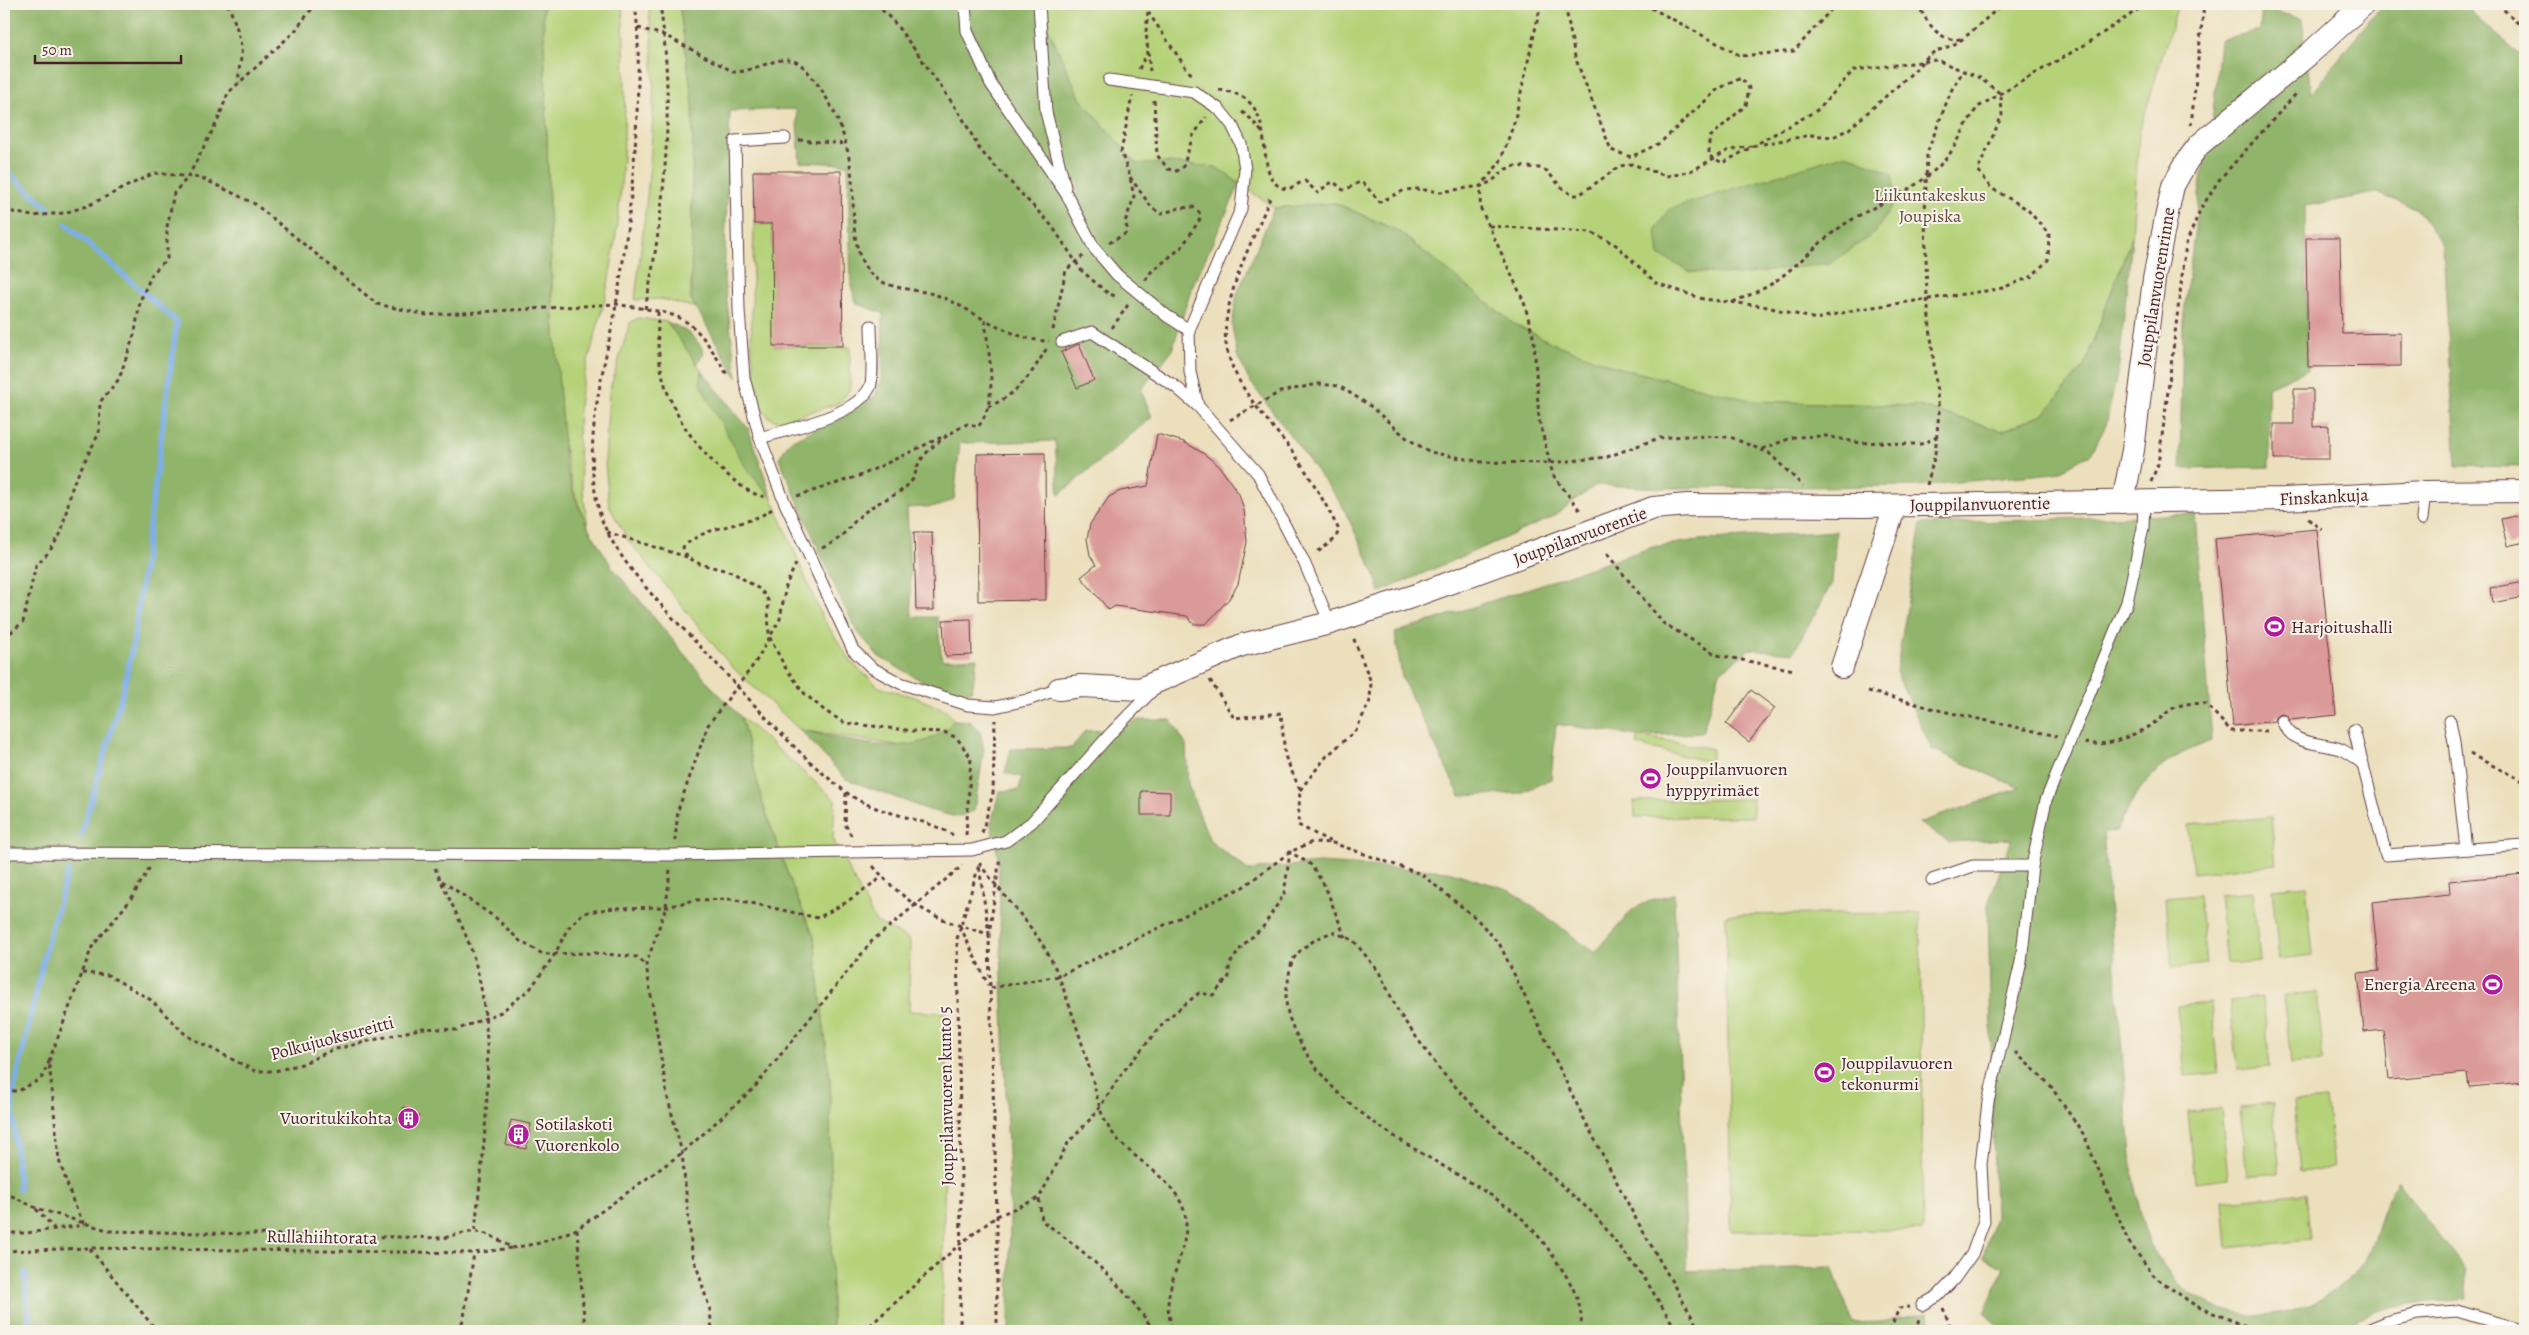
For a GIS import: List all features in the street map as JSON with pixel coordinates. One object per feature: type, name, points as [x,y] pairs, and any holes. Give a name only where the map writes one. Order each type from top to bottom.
[{"type":"street","name":"Jouppilanvuorenrinne","points":[[2134,502],[2133,450],[2154,278],[2173,186],[2186,161],[2200,145],[2308,55],[2359,7]]},
{"type":"street","name":"Finskankuja","points":[[2134,502],[2284,499],[2425,492],[2525,491]]},
{"type":"street","name":"Jouppilanvuorentie","points":[[1059,690],[1081,686],[1125,690],[1140,689],[1201,661],[1242,645],[1340,626],[1411,597],[1595,531],[1653,508],[1688,504],[1896,506],[2134,502]]},
{"type":"street","points":[[1842,667],[1896,506]]},
{"type":"lane","points":[[965,4],[967,31],[991,84],[1069,199],[1096,250],[1117,275],[1167,316],[1189,330]]},
{"type":"lane","points":[[1038,4],[1046,112],[1069,199]]},
{"type":"lane","points":[[1109,80],[1194,92],[1219,109],[1232,125],[1241,144],[1245,169],[1241,209],[1189,330],[1190,372],[1198,406]]},
{"type":"lane","points":[[785,138],[735,141],[739,310],[744,378],[760,438],[784,500],[807,555],[853,650],[872,668],[900,683],[968,705],[995,707],[1059,690]]},
{"type":"lane","points":[[760,438],[834,414],[861,401],[871,386],[871,326]]},
{"type":"lane","points":[[1056,342],[1092,332],[1176,386],[1198,406],[1258,474],[1340,626]]},
{"type":"lane","points":[[2422,519],[2425,492]]},
{"type":"lane","points":[[1922,1305],[1938,1296],[1954,1279],[1972,1254],[1984,1221],[1981,1165],[1988,1102],[2021,962],[2032,866],[2046,800],[2127,602],[2143,528],[2134,502]]},
{"type":"lane","points":[[4,853],[672,855],[973,849],[1006,841],[1032,822],[1112,732],[1154,691],[1158,680]]},
{"type":"lane","points":[[2282,721],[2286,731],[2298,740],[2342,749],[2363,764]]},
{"type":"lane","points":[[2450,721],[2466,849]]},
{"type":"lane","points":[[2354,730],[2386,855],[2525,845]]},
{"type":"lane","points":[[1932,880],[1973,866],[2032,866]]},
{"type":"lane","points":[[2366,1331],[2389,1321],[2418,1314],[2458,1311],[2525,1331]]},
{"type":"path","points":[[228,4],[239,38],[242,58],[238,74],[240,82]]},
{"type":"path","points":[[4,638],[23,622],[36,565],[49,552],[61,533],[73,484],[99,433],[100,402],[119,379],[135,332],[140,301],[152,274],[167,258],[167,227],[174,193],[188,177],[218,120],[228,93],[295,31],[310,11],[320,4]]},
{"type":"path","points":[[635,4],[639,60],[634,182],[616,304],[598,396],[593,443],[593,480],[600,515],[607,532],[626,563],[683,629],[792,745],[846,793],[865,804],[937,826],[973,849],[979,864],[995,881],[1046,948],[1058,976],[1092,1076],[1099,1109],[1109,1129],[1129,1152],[1165,1182],[1182,1205],[1185,1222],[1184,1243],[1175,1267],[1168,1305],[1172,1331]]},
{"type":"path","points":[[645,309],[658,245],[665,164],[668,85],[660,4]]},
{"type":"path","points":[[876,4],[894,22],[918,54],[962,118],[980,150],[1052,226],[1082,271],[1105,290],[1124,301],[1151,302]]},
{"type":"path","points":[[1147,4],[1146,32],[1153,87],[1157,155],[1168,170],[1177,171],[1184,167],[1193,136],[1199,125],[1208,114],[1219,109],[1231,108],[1243,112],[1262,132]]},
{"type":"path","points":[[1541,4],[1514,123],[1500,162],[1481,186],[1480,207],[1524,302],[1534,340],[1539,420],[1553,475],[1595,531]]},
{"type":"path","points":[[1490,226],[1591,232],[1616,245],[1656,283],[1703,299],[1763,306],[1816,319],[1859,309],[1999,289],[2030,277],[2048,260],[2049,234],[2026,209],[1991,188],[1978,170],[2002,115],[2001,94],[1980,78],[1937,60],[1924,60],[1854,70],[1819,109],[1760,144],[1723,163],[1710,156],[1709,138],[1746,105],[1749,88],[1741,78],[1718,89],[1660,143],[1631,157],[1611,150],[1575,57],[1564,4]]},
{"type":"path","points":[[1644,4],[1741,56],[1794,51],[1836,4]]},
{"type":"path","points":[[1917,4],[1932,29],[1953,40],[1964,38]]},
{"type":"path","points":[[1219,109],[1211,89],[1233,91],[1252,104],[1262,132],[1266,164],[1276,183],[1284,188],[1289,188],[1305,181],[1318,193],[1328,184],[1334,182],[1343,190],[1354,183],[1362,182],[1380,202],[1405,190],[1418,189],[1440,192],[1481,186],[1491,182],[1506,169],[1515,166],[1539,168],[1548,171],[1561,187],[1572,195],[1579,195],[1620,166],[1632,164],[1666,176],[1696,169],[1730,150],[1811,135],[1833,137],[1849,129],[1934,52],[1953,45],[1964,38],[2003,4]]},
{"type":"path","points":[[1733,302],[1768,286],[1847,222],[1909,190],[1926,178],[1942,163],[1958,142],[1965,123],[1978,107],[2091,41],[2146,4]]},
{"type":"path","points":[[2186,161],[2204,4]]},
{"type":"path","points":[[2498,4],[2525,30]]},
{"type":"path","points":[[1148,12],[1188,71],[1196,77]]},
{"type":"path","points":[[638,28],[664,35],[734,72],[746,72],[781,60],[790,60],[801,64],[818,86],[836,115],[851,171],[854,228],[860,254],[868,271],[887,284],[942,296],[1016,336],[1032,341],[1056,342],[1081,336]]},
{"type":"path","points":[[988,407],[1007,399],[1023,384],[1056,342],[1066,270],[1075,262],[1125,234],[1127,228],[1125,222],[1134,197],[1130,177],[1121,152],[1134,84],[1148,51]]},
{"type":"path","points":[[1922,505],[1935,454],[1939,412],[1927,299],[1927,153],[1951,91],[1964,71]]},
{"type":"path","points":[[2134,502],[2159,454],[2186,244],[2200,210],[2219,180],[2301,88]]},
{"type":"path","points":[[785,138],[845,144]]},
{"type":"path","points":[[4,210],[32,216],[64,213],[87,206],[154,173],[202,178],[255,204],[378,304],[427,315],[616,304],[645,309],[684,320],[696,331],[734,385]]},
{"type":"path","points":[[1100,337],[1114,326],[1151,272],[1182,247],[1200,219],[1199,212],[1193,207],[1180,208],[1161,214],[1152,208],[1130,177]]},
{"type":"path","points":[[1270,198],[1232,292],[1225,325],[1226,356],[1241,384],[1315,485],[1339,530],[1335,539],[1304,562]]},
{"type":"path","points":[[658,312],[658,355],[667,391],[682,426],[708,457],[739,485],[759,496],[784,500]]},
{"type":"path","points":[[687,557],[683,547],[693,538],[709,530],[761,517],[784,500],[862,475],[968,424],[978,427],[985,417],[988,407],[990,377],[985,320]]},
{"type":"path","points":[[1217,428],[1280,392],[1318,384],[1339,386],[1369,405],[1408,439],[1430,452],[1481,462],[1550,463],[1607,457],[1659,438],[1730,438],[1761,449],[1788,471],[1818,504]]},
{"type":"path","points":[[712,1331],[710,1310],[692,1252],[682,1153],[667,1095],[646,965],[666,907],[678,810],[708,725],[739,687],[780,619],[786,585],[798,560],[837,542],[869,509],[900,493],[915,478],[918,465],[927,454],[951,432]]},
{"type":"path","points":[[1761,449],[1794,437],[1826,436],[1860,443],[1922,444],[1937,437]]},
{"type":"path","points":[[607,532],[687,557],[700,564],[732,572],[761,590],[768,600],[769,636],[785,667],[805,694],[825,711],[845,722],[914,731],[944,732],[961,742],[971,758],[973,849],[979,864],[989,934],[997,1216],[996,1331]]},
{"type":"path","points":[[1607,554],[1663,623],[1717,655],[1794,670]]},
{"type":"path","points":[[1300,790],[1326,757],[1356,730],[1370,701],[1371,682],[1340,626]]},
{"type":"path","points":[[1201,661],[1215,690],[1234,718],[1281,713],[1285,756],[1300,790],[1298,824],[1333,843],[1422,874],[1477,919],[1500,945],[1582,1117],[1636,1219],[1700,1331]]},
{"type":"path","points":[[1868,691],[1942,711],[2098,746],[2142,730],[2174,707],[2193,703],[2206,704],[2217,713],[2232,731],[2271,731],[2294,736]]},
{"type":"path","points":[[973,849],[993,793],[995,707]]},
{"type":"path","points":[[2454,742],[2470,754],[2525,782]]},
{"type":"path","points":[[846,793],[845,824],[860,852],[882,877],[913,905],[929,914],[960,926],[989,934]]},
{"type":"path","points":[[989,934],[997,863],[1006,841]]},
{"type":"path","points":[[990,988],[1058,976],[1243,887],[1290,852],[1312,842],[1333,843]]},
{"type":"path","name":"Rullahiihtorata","points":[[4,1251],[89,1248],[474,1253],[540,1243],[577,1229],[682,1153],[754,1088],[872,941],[973,849]]},
{"type":"path","points":[[1290,852],[1310,864],[1325,886],[1345,937]]},
{"type":"path","points":[[1154,1331],[1105,1271],[1071,1241],[1042,1221],[1039,1198],[1068,1143],[1099,1109],[1122,1072],[1167,1018],[1199,993],[1212,995],[1229,977],[1230,965],[1242,944],[1264,927],[1284,894],[1290,852]]},
{"type":"path","points":[[6,1091],[18,1091],[41,1079],[92,947],[131,898],[158,854]]},
{"type":"path","points":[[429,854],[471,950],[484,1006],[486,1115],[475,1230]]},
{"type":"path","name":"Jouppilanvuoren kunto 5","points":[[960,1331],[961,1243],[957,939],[979,864]]},
{"type":"path","name":"Polkujuoksureitti","points":[[82,974],[108,975],[151,1000],[187,1036],[255,1071],[275,1070],[302,1064],[332,1050],[423,1028],[456,1030],[501,1012],[531,988],[555,954],[568,928],[583,914],[614,908],[666,907],[695,900],[733,899],[818,918],[846,903],[882,877]]},
{"type":"path","points":[[441,880],[496,918],[520,941],[543,954],[595,953],[637,957],[646,965]]},
{"type":"path","points":[[960,926],[990,988]]},
{"type":"path","points":[[1580,1331],[1582,1323],[1574,1288],[1546,1244],[1510,1209],[1356,1110],[1326,1082],[1302,1048],[1286,1014],[1286,987],[1293,960],[1315,939],[1333,932],[1353,940],[1379,972],[1399,1013],[1440,1070],[1478,1112],[1595,1215],[1646,1279],[1677,1331]]},
{"type":"path","points":[[2002,1040],[2050,1084],[2084,1135],[2115,1214],[2128,1241],[2155,1277],[2196,1306],[2258,1331]]},
{"type":"path","points":[[49,1061],[59,1160],[74,1204],[84,1225]]},
{"type":"path","points":[[4,1192],[36,1208],[84,1225],[110,1231],[444,1238],[475,1230],[489,1233],[512,1248]]},
{"type":"path","points":[[864,1331],[961,1243],[997,1216],[1039,1198]]},
{"type":"path","points":[[36,1208],[54,1229]]},
{"type":"path","points":[[4,1233],[84,1225]]},
{"type":"path","points":[[577,1229],[585,1331]]},
{"type":"path","points":[[89,1248],[157,1331]]},
{"type":"path","points":[[459,1331],[464,1318],[474,1253]]},
{"type":"path","points":[[1938,1296],[1952,1331]]},
{"type":"green space","points":[[4,4],[543,4],[551,279],[565,463],[575,498],[588,527],[612,567],[709,684],[741,717],[763,804],[790,881],[814,937],[830,1081],[832,1331],[4,1331]]},
{"type":"green space","points":[[543,4],[622,4],[625,109],[618,215],[608,284],[584,378],[579,407],[580,459],[588,527],[571,479],[562,432],[560,409],[551,252]]},
{"type":"green space","points":[[648,4],[679,4],[693,104],[691,299],[696,308],[661,299],[635,300],[648,189],[653,115],[652,41]]},
{"type":"green space","points":[[679,4],[1037,4],[1080,98],[1137,164],[1168,163],[1216,167],[1240,184],[1192,287],[1172,350],[1141,390],[1152,417],[1059,495],[1055,441],[960,443],[954,499],[940,506],[907,508],[912,617],[937,617],[942,660],[977,658],[972,690],[962,695],[942,692],[879,657],[857,631],[839,596],[779,458],[790,441],[848,414],[875,396],[882,375],[883,313],[857,304],[851,286],[848,164],[800,162],[796,109],[730,111],[724,280],[737,378],[691,299],[693,104]]},
{"type":"green space","name":"Liikuntakeskus Joupiska","points":[[1037,4],[2178,4],[2139,133],[2132,237],[2084,366],[2045,413],[2002,431],[1918,406],[1754,401],[1620,369],[1552,343],[1514,324],[1398,231],[1336,203],[1274,208],[1216,167],[1168,163],[1137,165],[1080,98]]},
{"type":"green space","points":[[2386,4],[2466,4],[2479,20],[2525,58],[2525,206],[2520,208],[2525,268],[2525,467],[2456,466],[2443,247],[2417,209],[2377,193],[2305,206],[2307,370],[2268,387],[2270,467],[2180,469],[2183,321],[2201,180],[2212,123],[2220,40],[2260,30],[2262,8],[2302,19],[2311,94],[2374,14]]},
{"type":"green space","points":[[1846,154],[1892,173],[1896,198],[1875,233],[1830,263],[1740,275],[1691,272],[1659,255],[1656,229],[1669,209]]},
{"type":"green space","points":[[1335,203],[1398,231],[1514,324],[1552,343],[1620,368],[1754,401],[1918,406],[2002,431],[2045,413],[2084,366],[2132,237],[2119,365],[2106,425],[2091,454],[2055,473],[1916,486],[1663,488],[1596,485],[1551,518],[1380,592],[1374,572],[1342,505],[1249,380],[1237,355],[1232,325],[1237,294],[1274,208]]},
{"type":"green space","points":[[754,224],[772,224],[774,346],[850,347],[850,389],[839,403],[779,422],[768,417],[759,403],[751,344]]},
{"type":"green space","points":[[638,318],[667,322],[702,371],[700,382],[748,471],[772,498],[822,617],[852,663],[879,687],[915,697],[946,710],[954,720],[947,729],[925,743],[902,746],[800,730],[732,667],[628,540],[609,506],[605,462],[609,392],[630,323]]},
{"type":"green space","points":[[667,322],[684,330],[701,347],[704,353],[697,364]]},
{"type":"green space","points":[[702,371],[748,428],[772,498],[748,471],[714,411],[700,382]]},
{"type":"green space","points":[[2195,514],[2212,741],[2178,756],[2153,774],[2134,799],[2116,831],[2103,832],[2133,1178],[2145,1231],[2159,1260],[2179,1284],[2202,1301],[2228,1311],[2255,1316],[2282,1314],[2309,1305],[2334,1291],[2357,1270],[2366,1258],[2383,1211],[2397,1181],[2465,1269],[2467,1299],[2401,1305],[2385,1309],[2355,1321],[2343,1331],[2004,1331],[1984,1313],[2004,1268],[1983,1257],[1995,1217],[1988,904],[2012,839],[1949,842],[1919,823],[2020,788],[1932,749],[1896,672],[1921,524]]},
{"type":"green space","points":[[1836,531],[1832,583],[1793,653],[1750,649],[1720,672],[1702,733],[1639,736],[1556,724],[1551,779],[1521,793],[1460,796],[1402,678],[1395,633],[1653,547],[1699,540]]},
{"type":"green space","points":[[741,717],[835,800],[833,839],[875,921],[910,940],[909,1011],[947,1013],[942,1331],[832,1331],[830,1081],[814,937],[790,881],[763,804]]},
{"type":"green space","points":[[954,720],[969,721],[980,731],[984,750],[974,811],[957,817],[929,810],[846,779],[800,730],[860,743],[903,745],[922,742],[940,734]]},
{"type":"green space","points":[[1137,720],[1171,720],[1186,745],[1188,785],[1210,841],[1248,870],[1319,863],[1448,871],[1510,890],[1595,953],[1633,909],[1654,899],[1674,894],[1687,1271],[1832,1267],[1853,1323],[1881,1322],[1929,1313],[1931,1331],[1009,1331],[1010,1214],[998,857],[991,825],[999,791],[1019,790],[1022,777],[1005,773],[1011,749],[1072,748],[1085,731],[1117,729]]},
{"type":"green space","points":[[1639,736],[1713,749],[1710,762],[1637,745]]},
{"type":"green space","points":[[1753,799],[1753,817],[1635,817],[1634,801]]},
{"type":"green space","points":[[2271,817],[2276,865],[2193,873],[2188,825]]},
{"type":"green space","points":[[2306,886],[2313,955],[2279,959],[2272,889]]},
{"type":"green space","points":[[2253,892],[2260,961],[2226,964],[2219,895]]},
{"type":"green space","points":[[2199,895],[2206,964],[2172,968],[2166,898]]},
{"type":"green space","name":"Jouppilavuoren tekonurmi","points":[[1920,913],[1923,1230],[1731,1231],[1726,915]]},
{"type":"green space","points":[[2317,992],[2324,1061],[2291,1064],[2284,995]]},
{"type":"green space","points":[[2263,997],[2270,1067],[2237,1070],[2230,1001]]},
{"type":"green space","points":[[2211,1003],[2218,1073],[2185,1076],[2177,1006]]},
{"type":"green space","points":[[2326,1099],[2334,1168],[2300,1172],[2293,1102]]},
{"type":"green space","points":[[2273,1104],[2280,1173],[2247,1176],[2240,1107]]},
{"type":"green space","points":[[2221,1109],[2228,1178],[2195,1182],[2188,1112]]},
{"type":"green space","points":[[2306,1193],[2310,1240],[2227,1248],[2223,1201]]},
{"type":"building","points":[[753,171],[841,171],[843,346],[773,346],[772,224],[754,224]]},
{"type":"building","points":[[2306,238],[2340,238],[2342,334],[2401,333],[2401,366],[2308,367]]},
{"type":"building","points":[[1079,344],[1094,380],[1077,388],[1061,352]]},
{"type":"building","points":[[2294,389],[2313,389],[2313,427],[2329,426],[2329,459],[2274,459],[2274,424],[2294,424]]},
{"type":"building","points":[[1157,434],[1184,442],[1203,453],[1219,466],[1239,494],[1244,510],[1247,542],[1238,584],[1229,599],[1206,624],[1193,624],[1187,616],[1115,606],[1109,610],[1081,577],[1096,565],[1090,555],[1087,539],[1090,524],[1109,497],[1120,491],[1148,486]]},
{"type":"building","points":[[1045,453],[1046,600],[978,601],[977,454]]},
{"type":"building","points":[[2525,514],[2525,542],[2507,546],[2501,519]]},
{"type":"building","name":"Harjoitushalli","points":[[2317,529],[2336,715],[2290,720],[2286,715],[2281,714],[2276,717],[2275,721],[2233,726],[2215,539]]},
{"type":"building","points":[[914,532],[932,532],[934,610],[916,610]]},
{"type":"building","points":[[2525,582],[2525,597],[2492,603],[2490,588]]},
{"type":"building","points":[[971,619],[972,655],[945,656],[943,620]]},
{"type":"building","points":[[1751,690],[1775,708],[1749,742],[1726,724]]},
{"type":"building","points":[[1141,791],[1170,792],[1170,815],[1141,815]]},
{"type":"building","points":[[2525,874],[2525,1082],[2469,1087],[2467,1073],[2389,1080],[2384,1030],[2364,1032],[2358,973],[2379,971],[2372,902],[2450,894],[2449,881]]},
{"type":"building","name":"Vuoritukikohta","points":[[404,1107],[419,1116],[412,1128],[397,1120]]},
{"type":"building","name":"Sotilaskoti Vuorenkolo","points":[[511,1120],[531,1124],[526,1149],[506,1145]]},
{"type":"waterway","points":[[4,169],[48,208]]},
{"type":"waterway","points":[[66,224],[177,322],[133,645],[123,691],[81,835]]},
{"type":"waterway","points":[[19,1189],[12,1099],[48,940],[68,871]]},
{"type":"waterway","points":[[25,1272],[30,1331]]},
{"type":"place","name":"Harjoitushalli","points":[[2275,627]]},
{"type":"place","name":"Jouppilanvuoren hyppyrimäet","points":[[1650,779]]},
{"type":"place","name":"Energia Areena","points":[[2492,984]]},
{"type":"place","name":"Jouppilavuoren tekonurmi","points":[[1825,1073]]},
{"type":"place","name":"Vuoritukikohta","points":[[408,1118]]},
{"type":"place","name":"Sotilaskoti Vuorenkolo","points":[[519,1134]]}]
